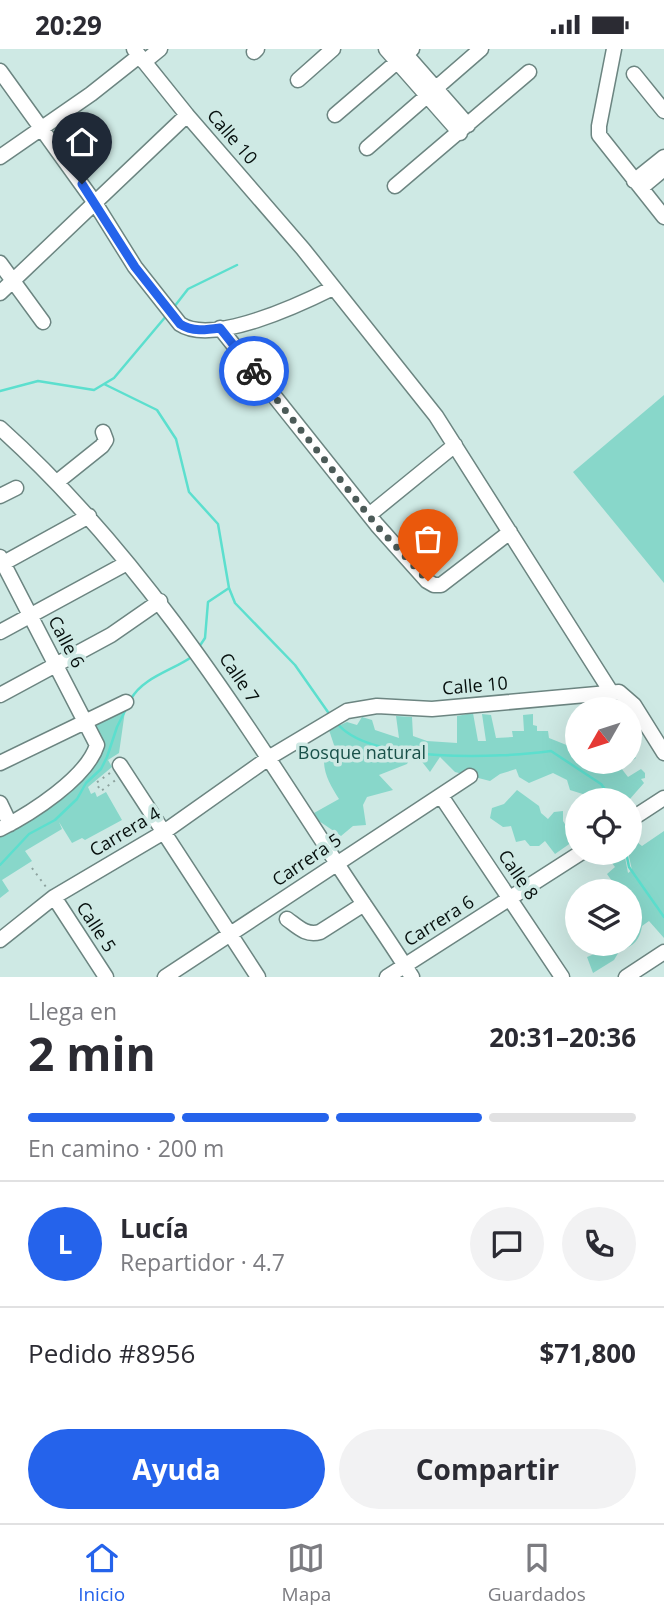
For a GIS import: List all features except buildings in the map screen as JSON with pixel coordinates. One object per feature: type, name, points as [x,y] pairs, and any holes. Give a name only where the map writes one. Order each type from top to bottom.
[{"type":"street","points":[[0,157],[139,56],[160,49]]},
{"type":"street","points":[[298,80],[333,49]]},
{"type":"street","points":[[386,49],[404,54],[431,92],[464,129]]},
{"type":"street","points":[[367,148],[481,49]]},
{"type":"street","points":[[614,49],[599,135],[664,217]]},
{"type":"street","points":[[335,115],[404,54]]},
{"type":"street","name":"Calle 10","points":[[139,56],[303,249],[436,416],[611,692],[432,709],[377,706],[347,712],[270,757]]},
{"type":"street","points":[[0,71],[95,203],[135,267],[180,324],[187,329],[220,328],[280,313],[333,288]]},
{"type":"street","points":[[395,186],[529,72]]},
{"type":"street","points":[[634,74],[664,111]]},
{"type":"street","points":[[0,293],[187,115]]},
{"type":"street","points":[[638,185],[655,172],[664,157]]},
{"type":"street","points":[[655,172],[664,190]]},
{"type":"street","points":[[0,263],[43,323]]},
{"type":"street","points":[[220,328],[369,515],[428,581],[441,586],[510,532]]},
{"type":"street","name":"Calle 7","points":[[0,428],[89,516],[160,601],[270,757],[408,971]]},
{"type":"street","points":[[57,482],[102,446],[106,440],[103,432]]},
{"type":"street","points":[[369,515],[455,445]]},
{"type":"street","points":[[0,496],[16,488]]},
{"type":"street","points":[[1,562],[89,516]]},
{"type":"street","name":"Calle 6","points":[[1,562],[97,745],[88,763],[55,794],[5,827]]},
{"type":"street","points":[[0,632],[127,563]]},
{"type":"street","points":[[0,695],[111,635],[160,601]]},
{"type":"street","points":[[611,692],[619,692],[627,697],[664,753]]},
{"type":"street","points":[[0,763],[126,702]]},
{"type":"street","name":"Carrera 4","points":[[0,940],[54,897],[164,832],[270,757]]},
{"type":"street","points":[[119,770],[164,832],[258,977]]},
{"type":"street","name":"Carrera 5","points":[[165,977],[470,776]]},
{"type":"street","name":"Calle 8","points":[[441,796],[562,977]]},
{"type":"street","points":[[642,812],[664,798]]},
{"type":"street","points":[[0,803],[5,827]]},
{"type":"street","name":"Carrera 6","points":[[387,977],[408,971],[565,863]]},
{"type":"street","name":"Calle 5","points":[[54,897],[106,977]]},
{"type":"street","points":[[287,919],[308,934],[313,934],[364,904]]},
{"type":"street","points":[[626,977],[664,952]]},
{"type":"path","points":[[119,770],[101,791],[96,783],[119,770]]},
{"type":"path","points":[[32,868],[54,897]]},
{"type":"green space","points":[[664,395],[664,583],[573,472]]},
{"type":"green space","points":[[126,704],[119,753],[108,760],[112,767],[88,787],[91,794],[95,792],[97,797],[106,792],[122,820],[85,840],[82,838],[72,843],[59,822],[62,829],[25,851],[32,861],[2,880],[9,891],[0,898],[0,831],[53,798],[70,793],[102,754],[103,743],[92,720]]},
{"type":"green space","name":"Bosque natural","points":[[473,713],[478,741],[486,741],[482,714],[491,715],[496,738],[513,737],[512,731],[524,731],[523,715],[533,714],[533,725],[537,726],[537,731],[548,731],[549,738],[565,744],[565,774],[626,774],[628,777],[642,774],[642,770],[645,773],[645,778],[641,779],[644,783],[640,788],[569,788],[567,780],[553,773],[529,783],[519,777],[516,769],[500,774],[490,781],[455,772],[440,757],[430,772],[416,754],[407,764],[379,775],[393,790],[367,797],[363,805],[366,825],[353,826],[341,836],[319,821],[314,813],[339,799],[325,769],[324,757],[335,748],[329,730],[347,722],[357,725],[362,717],[372,720],[375,730],[399,738],[396,716],[412,717],[413,736],[427,741],[457,743],[457,716]]},
{"type":"green space","points":[[517,790],[539,806],[541,813],[548,819],[554,812],[563,811],[565,847],[555,854],[545,841],[539,846],[530,846],[525,840],[516,842],[511,826],[503,827],[490,818],[492,808],[504,804]]},
{"type":"green space","points":[[664,831],[664,938],[649,921],[642,926],[642,879],[610,879],[607,874],[615,867],[613,865],[626,865],[628,873],[632,870],[631,865],[642,865],[642,846]]},
{"type":"green space","points":[[589,956],[616,956],[593,973],[587,957]]},
{"type":"waterway","points":[[174,307],[188,289],[237,265]]},
{"type":"waterway","points":[[0,391],[38,381],[94,390],[114,378],[167,315]]},
{"type":"waterway","points":[[104,384],[157,410],[176,439],[189,492],[218,524],[229,588],[235,603],[295,665],[330,715]]},
{"type":"waterway","points":[[199,647],[205,638],[208,602],[229,588]]},
{"type":"waterway","points":[[131,699],[136,691],[151,679],[193,656]]},
{"type":"waterway","points":[[0,865],[29,834],[55,820],[77,799],[86,783],[101,769],[126,709]]},
{"type":"waterway","points":[[337,723],[353,736],[377,746],[406,752],[470,756],[551,751],[604,788]]},
{"type":"waterway","points":[[629,865],[664,917]]},
{"type":"way so far","points":[[254,371],[377,526],[428,581]]},
{"type":"route","points":[[82,184],[135,267],[180,324],[187,329],[220,328],[254,371]]}]
